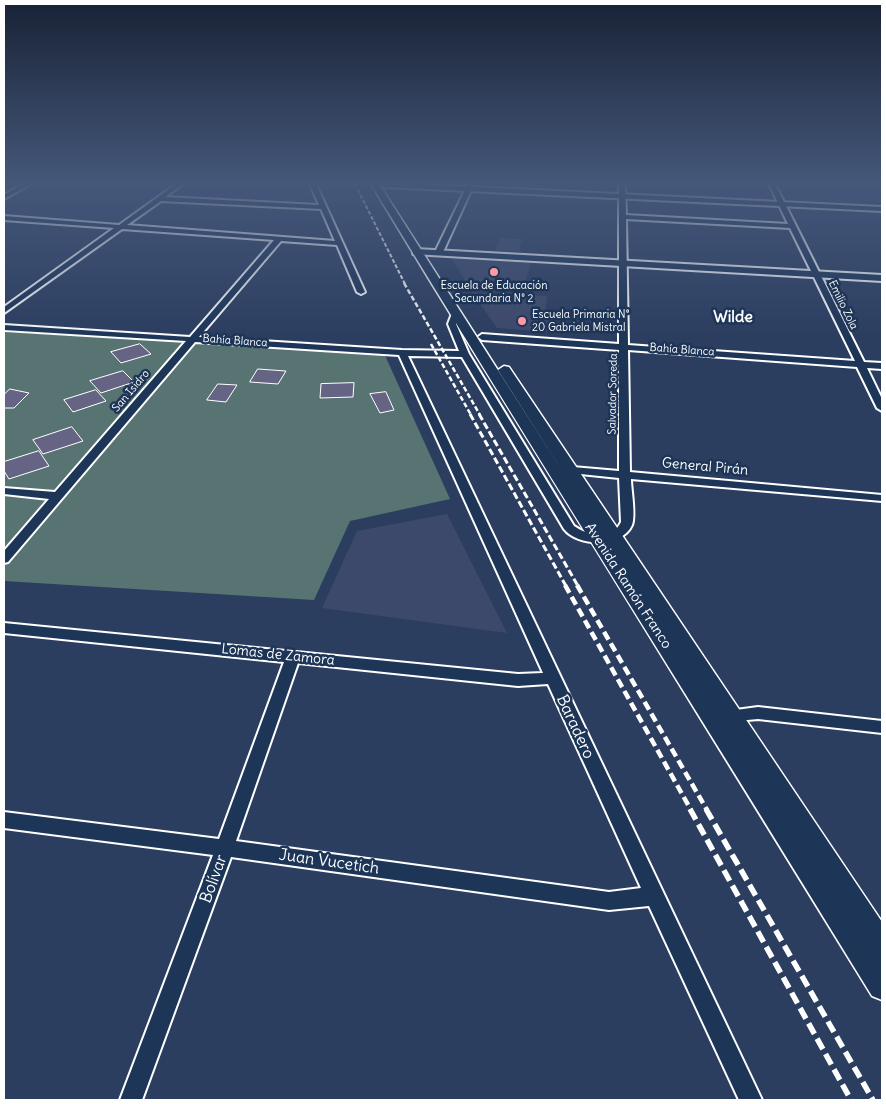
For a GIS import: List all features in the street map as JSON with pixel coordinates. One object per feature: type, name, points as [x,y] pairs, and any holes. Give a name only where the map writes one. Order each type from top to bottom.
[{"type":"main road","name":"Avenida Ramón Franco","points":[[416,236],[571,470],[605,537]]},
{"type":"main road","name":"Avenida Ramón Franco","points":[[427,252],[456,313],[552,468],[605,537],[722,716],[882,946]]},
{"type":"main road","name":"Avenida Ramón Franco","points":[[722,716],[882,986]]},
{"type":"street","points":[[4,310],[108,236]]},
{"type":"street","points":[[233,236],[339,243]]},
{"type":"street","points":[[335,236],[361,292]]},
{"type":"street","points":[[438,236],[427,252],[882,278]]},
{"type":"street","name":"Salvador Soreda","points":[[605,537],[626,528],[627,522],[624,475],[625,346],[622,236]]},
{"type":"street","name":"Emilio Zola","points":[[797,236],[882,408]]},
{"type":"street","name":"San Isidro","points":[[4,559],[279,239]]},
{"type":"street","points":[[456,313],[452,324],[466,354],[570,528],[580,536],[605,537]]},
{"type":"street","name":"Bahía Blanca","points":[[4,327],[402,353],[466,354]]},
{"type":"street","name":"Bahía Blanca","points":[[482,337],[882,366]]},
{"type":"street","name":"Baradero","points":[[402,353],[552,678],[751,1100]]},
{"type":"street","name":"General Pirán","points":[[528,457],[552,468],[882,498]]},
{"type":"street","points":[[4,491],[58,496]]},
{"type":"street","name":"Lomas de Zamora","points":[[4,628],[518,680],[552,678]]},
{"type":"street","name":"Bolívar","points":[[131,1100],[225,848],[293,656]]},
{"type":"street","points":[[722,716],[758,713],[882,727]]},
{"type":"street","name":"Juan Vucetich","points":[[4,820],[225,848],[609,901],[654,896]]},
{"type":"shaded area","points":[[500,238],[522,239],[519,252],[495,250]]},
{"type":"shaded area","name":"Escuela de Educación Secundaria N° 2","points":[[451,258],[531,263],[524,285],[548,287],[547,292],[470,288]]},
{"type":"shaded area","name":"Escuela Primaria N° 20 Gabriela Mistral","points":[[472,292],[547,296],[545,312],[554,313],[550,332],[497,328]]},
{"type":"shaded area","points":[[447,514],[507,633],[322,608],[357,531]]},
{"type":"green space","points":[[4,332],[383,351],[450,499],[350,521],[314,600],[4,581]]},
{"type":"building","points":[[140,344],[151,354],[121,363],[111,352]]},
{"type":"building","points":[[258,369],[286,371],[278,384],[250,382]]},
{"type":"building","points":[[123,371],[134,382],[101,393],[90,381]]},
{"type":"building","points":[[354,383],[353,397],[320,398],[321,384]]},
{"type":"building","points":[[218,384],[237,385],[226,402],[207,400]]},
{"type":"building","points":[[10,389],[29,393],[14,408],[4,408],[4,395]]},
{"type":"building","points":[[96,390],[106,401],[73,412],[64,400]]},
{"type":"building","points":[[386,392],[394,410],[380,413],[370,394]]},
{"type":"building","points":[[72,427],[83,441],[43,454],[33,440]]},
{"type":"building","points":[[39,451],[49,466],[9,479],[4,471],[4,462]]},
{"type":"railway","points":[[381,236],[405,284]]},
{"type":"railway","points":[[404,283],[480,415]]},
{"type":"railway","points":[[431,344],[471,415]]},
{"type":"railway","points":[[470,414],[566,586]]},
{"type":"railway","points":[[479,414],[578,586]]},
{"type":"railway","points":[[565,585],[691,810]]},
{"type":"railway","points":[[577,585],[707,810]]},
{"type":"railway","points":[[690,809],[851,1100]]},
{"type":"railway","points":[[706,809],[873,1100]]},
{"type":"place","name":"Escuela de Educación Secundaria N° 2","points":[[494,272]]},
{"type":"place","name":"Escuela Primaria N° 20 Gabriela Mistral","points":[[522,321]]},
{"type":"district","name":"Wilde","points":[[733,317]]}]
